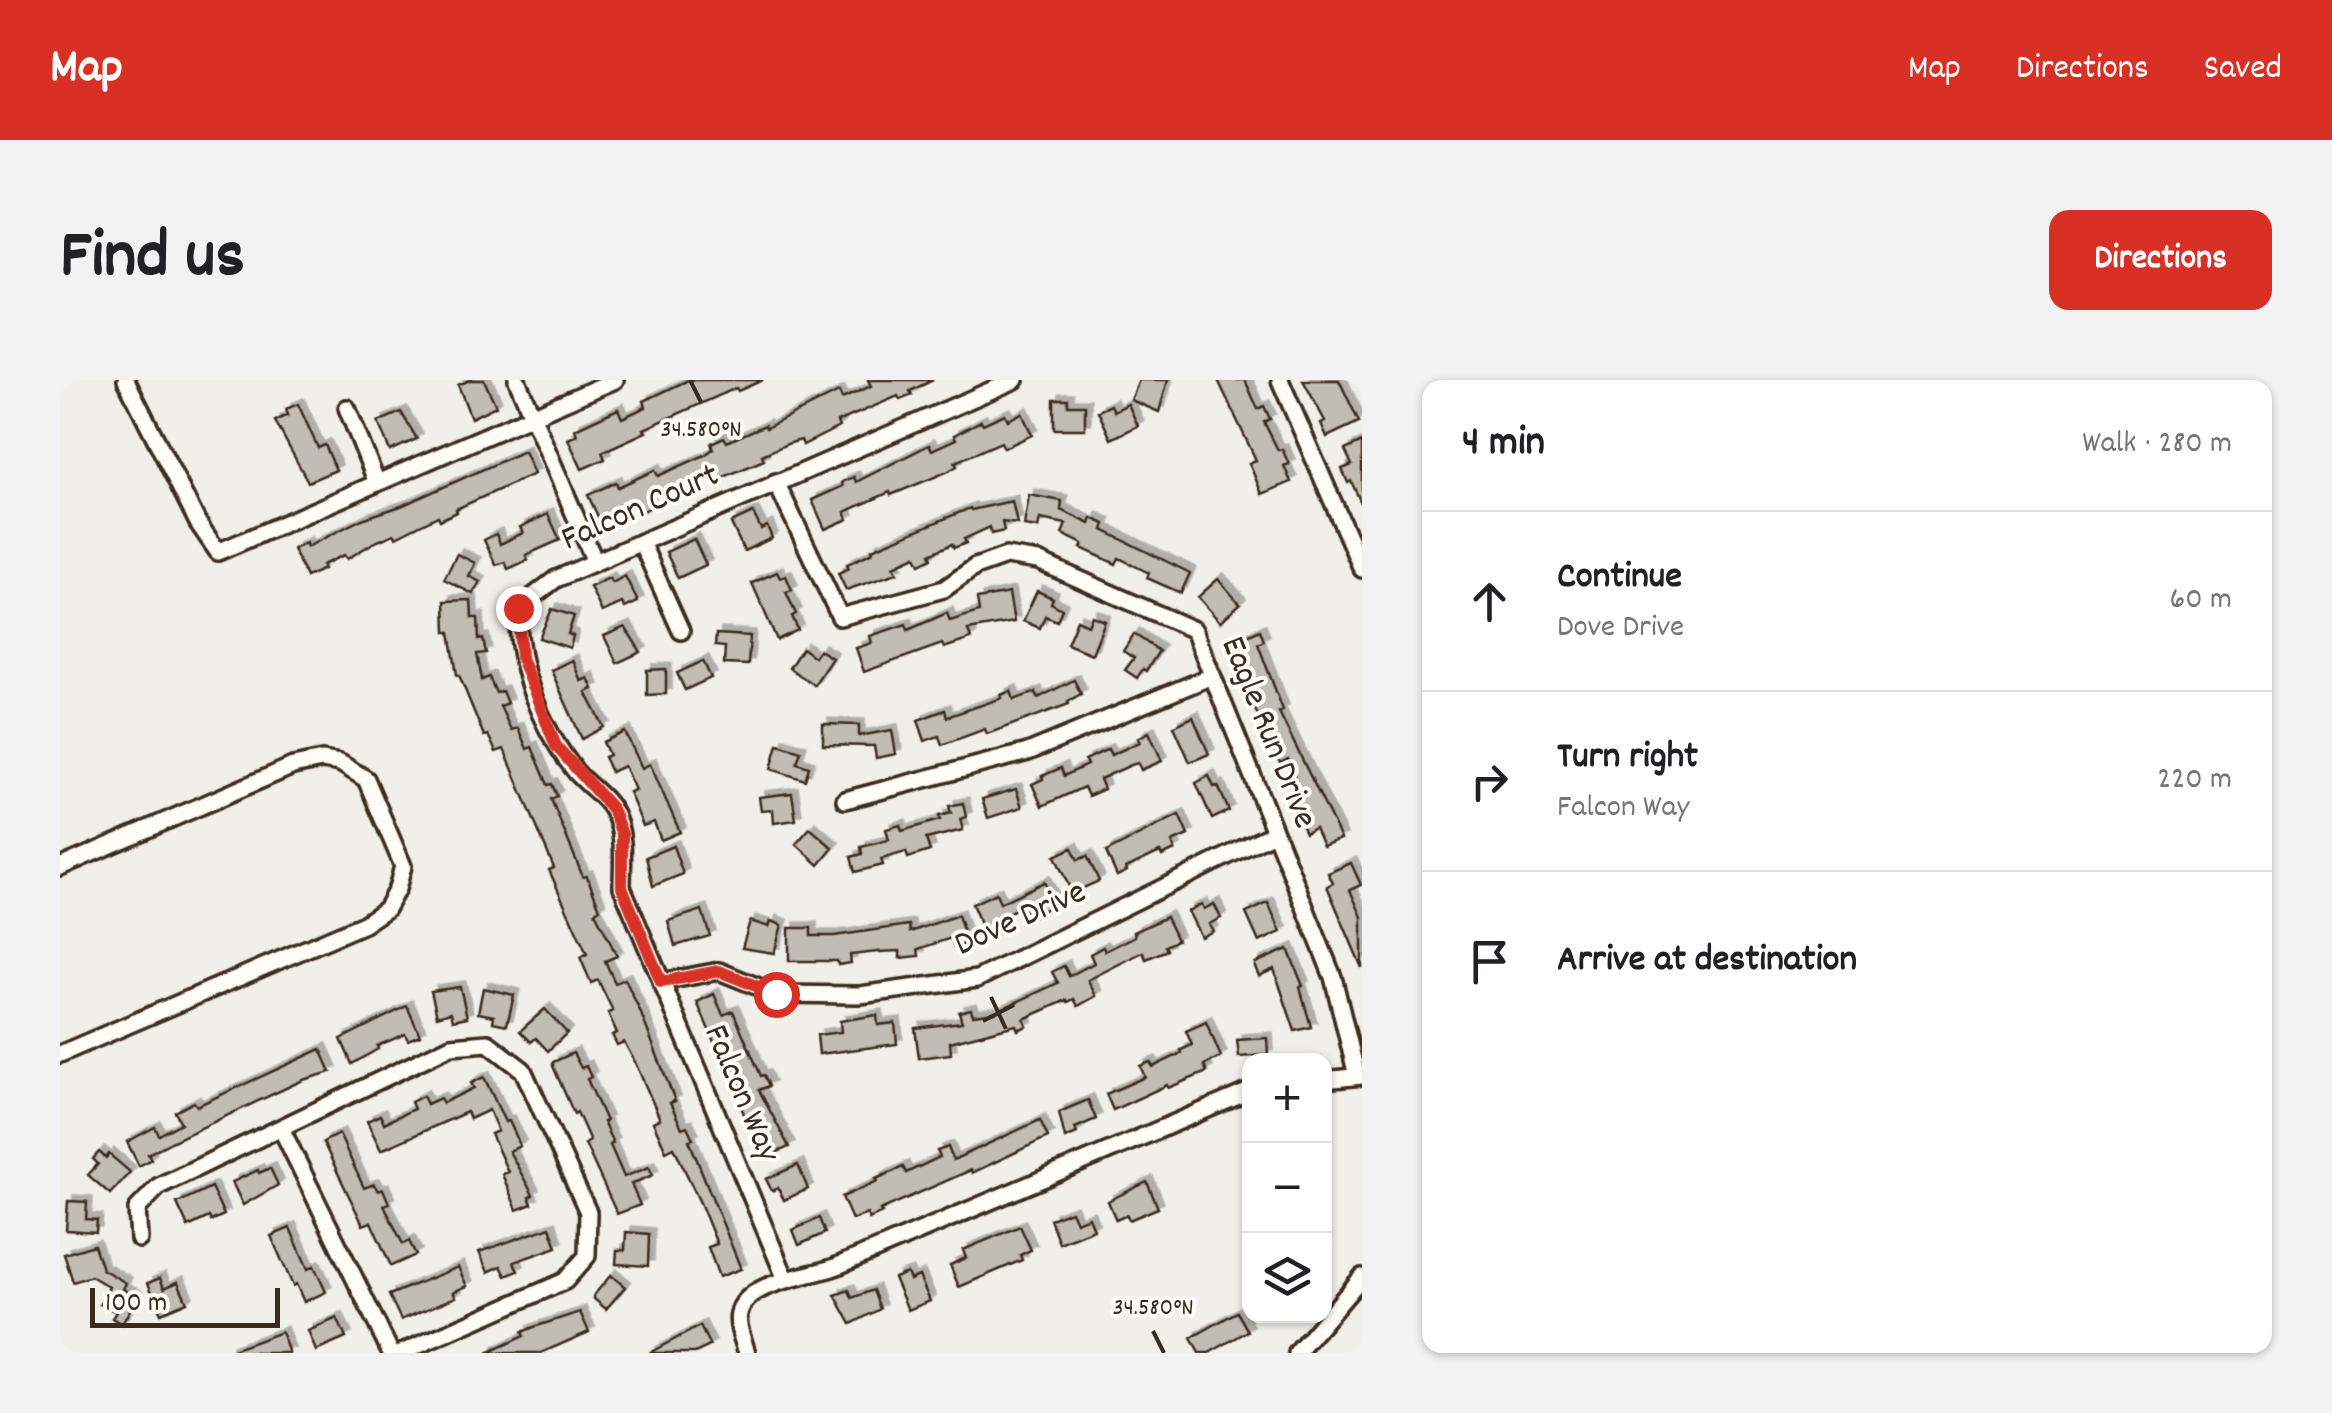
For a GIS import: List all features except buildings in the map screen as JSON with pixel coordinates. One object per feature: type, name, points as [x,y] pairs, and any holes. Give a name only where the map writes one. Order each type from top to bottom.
[{"type":"street","points":[[126,380],[198,524],[218,552],[615,380]]},
{"type":"street","points":[[517,380],[595,562]]},
{"type":"street","name":"Falcon Court","points":[[518,608],[556,579],[1015,380]]},
{"type":"street","points":[[1280,380],[1362,569]]},
{"type":"street","points":[[347,408],[376,483]]},
{"type":"street","name":"Eagle Run Drive","points":[[776,482],[840,617],[944,589],[975,567],[1006,556],[1038,561],[1194,630],[1333,977],[1359,1076]]},
{"type":"street","points":[[641,542],[681,630]]},
{"type":"street","name":"Falcon Way","points":[[518,608],[521,658],[556,746],[612,809],[622,834],[622,887],[785,1277]]},
{"type":"street","points":[[845,800],[1028,752],[1212,676]]},
{"type":"street","points":[[60,867],[293,766],[322,760],[340,763],[366,779],[403,866],[398,888],[386,909],[364,924],[60,1054]]},
{"type":"street","name":"Dove Drive","points":[[661,982],[719,971],[776,994],[860,994],[977,979],[1274,834]]},
{"type":"street","points":[[139,1238],[138,1209],[158,1186],[451,1046],[488,1044],[523,1070],[588,1212],[587,1256],[564,1281],[401,1353]]},
{"type":"street","points":[[1332,1079],[1359,1076]]},
{"type":"street","points":[[747,1353],[738,1317],[744,1302],[785,1277],[812,1276],[1242,1094]]},
{"type":"street","points":[[281,1128],[391,1353]]},
{"type":"street","points":[[1297,1353],[1362,1277]]},
{"type":"route","points":[[518,608],[521,658],[556,746],[612,809],[622,834],[622,887],[661,982],[719,971],[776,994]]}]
